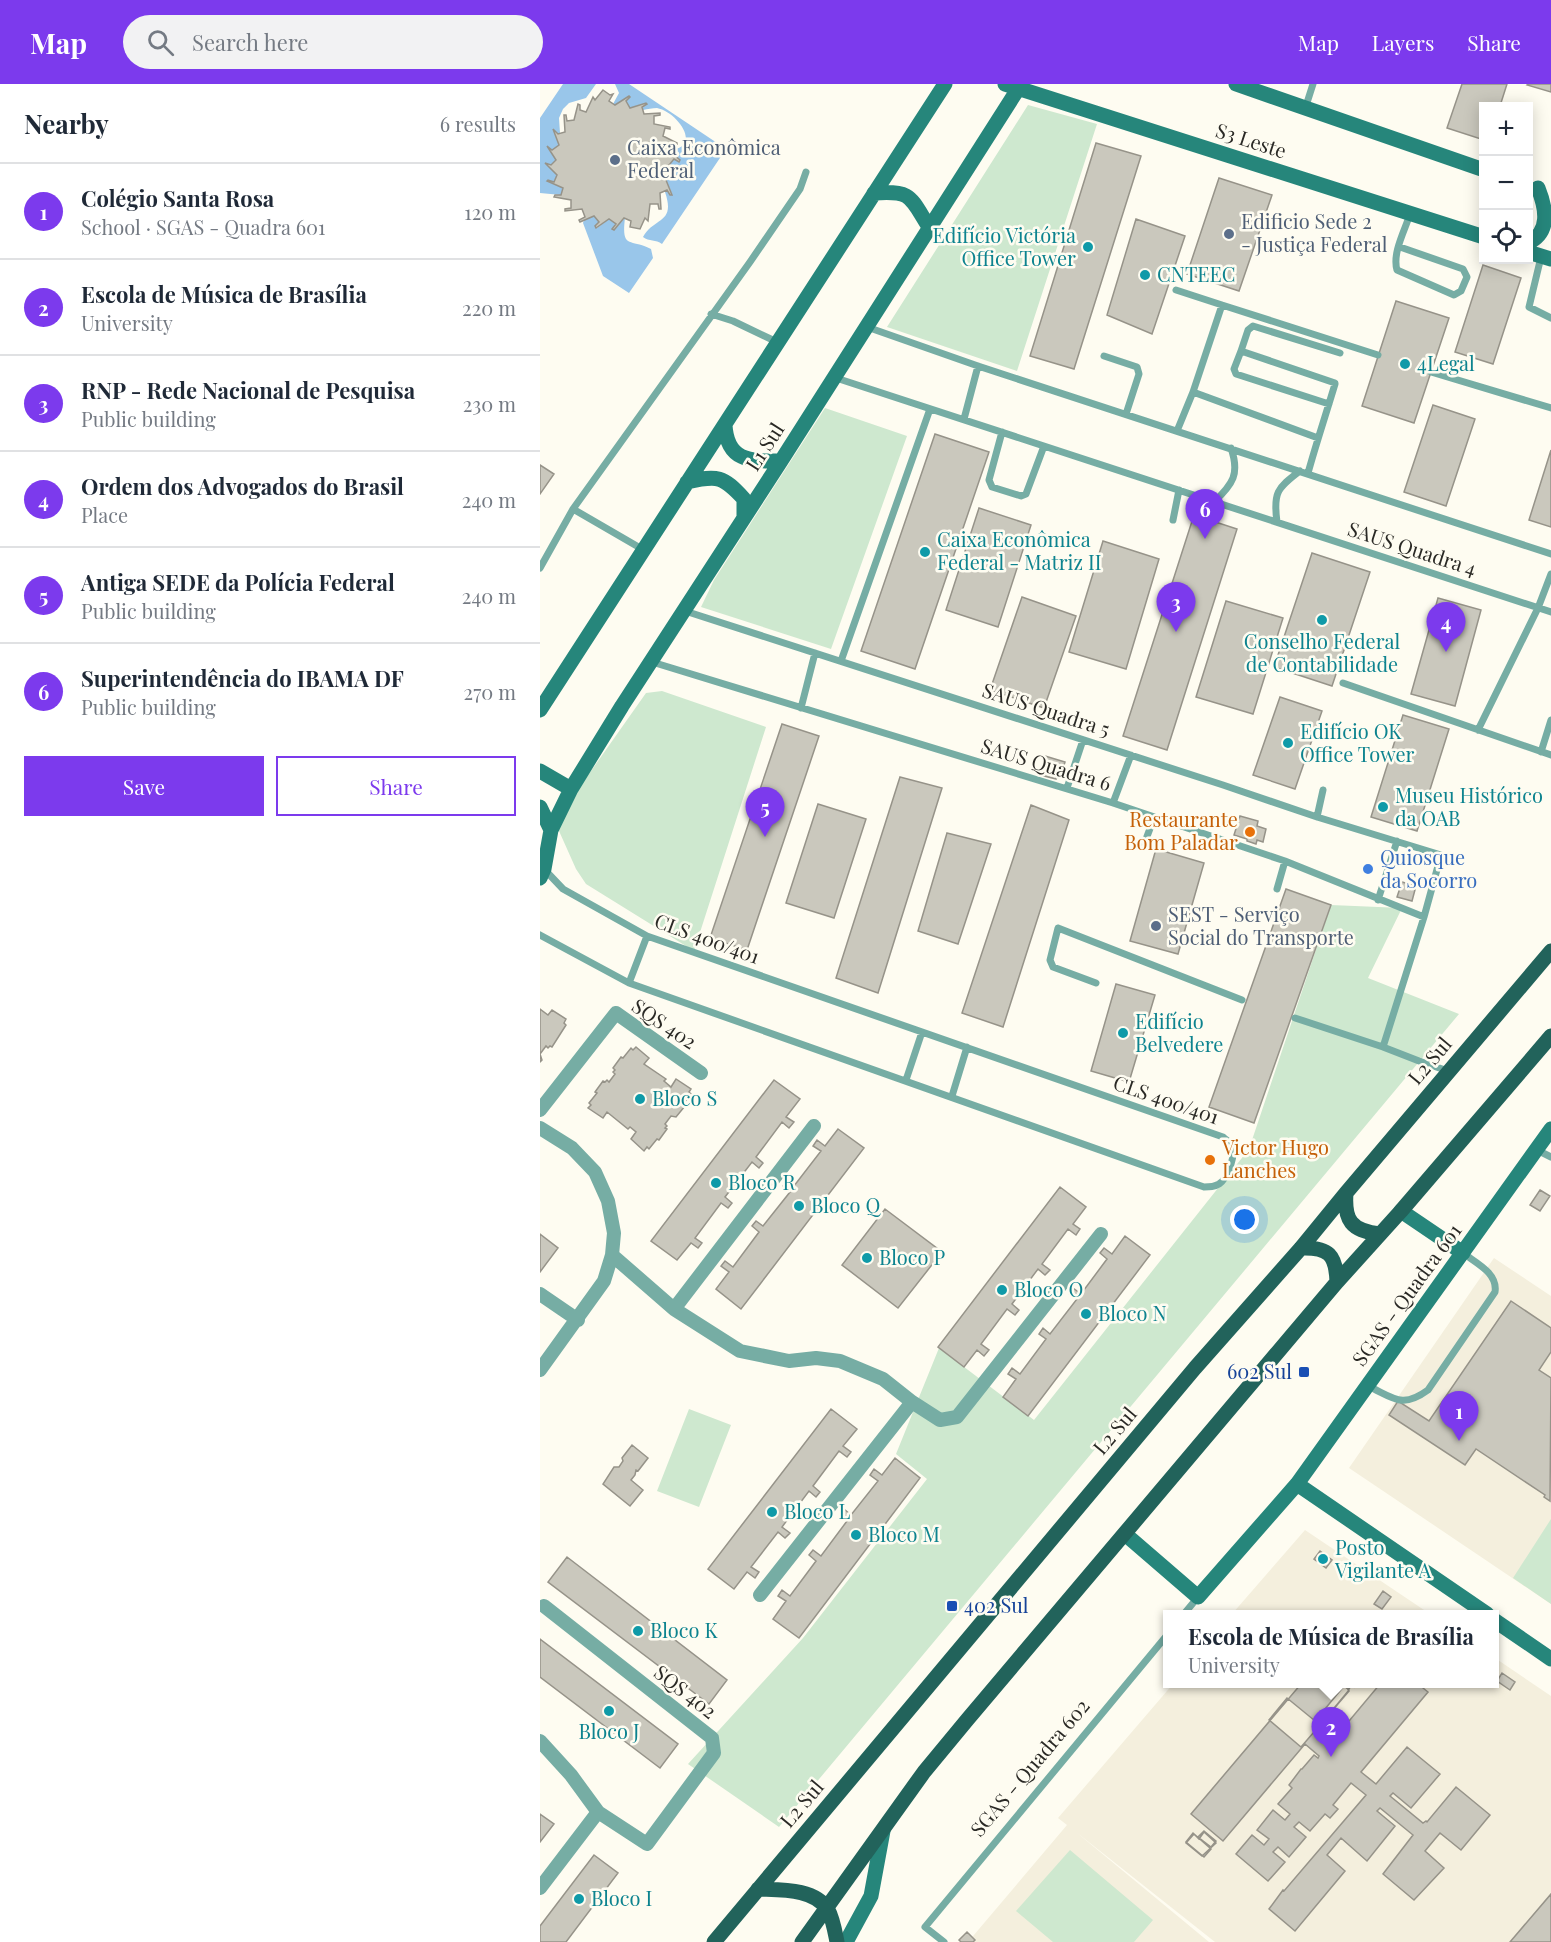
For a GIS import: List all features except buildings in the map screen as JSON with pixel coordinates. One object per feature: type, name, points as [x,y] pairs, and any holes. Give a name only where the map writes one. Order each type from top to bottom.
[{"type":"main road","name":"L2 Sul","points":[[714,1942],[1196,1368],[1301,1248],[1551,951]]},
{"type":"main road","points":[[802,1942],[932,1764],[1337,1282],[1551,1036]]},
{"type":"main road","points":[[1346,1192],[1347,1217],[1353,1226],[1367,1233],[1380,1234]]},
{"type":"main road","points":[[1301,1248],[1315,1248],[1328,1253],[1334,1259],[1337,1282]]},
{"type":"main road","points":[[758,1889],[797,1892],[815,1898],[827,1909],[837,1942]]},
{"type":"street","points":[[540,710],[642,549],[725,425],[945,84]]},
{"type":"street","points":[[1236,84],[1479,168]]},
{"type":"street","name":"S3 Leste","points":[[1011,86],[1479,235]]},
{"type":"street","name":"L1 Sul","points":[[542,874],[551,830],[572,789],[622,706],[929,227],[1011,86]]},
{"type":"street","points":[[1533,239],[1543,231],[1546,219],[1539,188]]},
{"type":"street","points":[[874,193],[894,192],[910,197],[929,227]]},
{"type":"street","points":[[725,425],[726,439],[737,454],[750,460],[781,461]]},
{"type":"street","points":[[687,482],[704,478],[719,478],[731,485],[744,500],[744,518]]},
{"type":"street","points":[[540,771],[572,789]]},
{"type":"street","points":[[540,807],[551,830]]},
{"type":"street","name":"SQS 402","points":[[540,1110],[616,1013],[701,1073]]},
{"type":"street","points":[[674,1310],[814,1126]]},
{"type":"street","points":[[540,1128],[572,1148],[595,1172],[608,1201],[614,1233],[612,1255],[604,1281],[540,1370]]},
{"type":"street","name":"SGAS - Quadra 601","points":[[1297,1484],[1551,1129]]},
{"type":"street","points":[[1401,1211],[1463,1253]]},
{"type":"street","points":[[612,1255],[674,1310],[740,1351],[789,1361],[816,1358],[840,1361],[883,1378],[912,1402],[940,1420],[957,1417],[1101,1234]]},
{"type":"street","points":[[540,1294],[578,1320]]},
{"type":"street","points":[[760,1595],[912,1402]]},
{"type":"street","points":[[1125,1534],[1198,1597],[1297,1484],[1481,1610]]},
{"type":"street","name":"SQS 402","points":[[540,1741],[571,1775],[598,1812],[647,1844],[714,1754],[712,1738],[544,1606]]},
{"type":"street","points":[[1499,1623],[1551,1659]]},
{"type":"street","points":[[540,1888],[598,1812]]},
{"type":"street","points":[[846,1942],[871,1896],[883,1831]]},
{"type":"lane","points":[[1305,109],[1312,84]]},
{"type":"lane","points":[[540,568],[573,509],[750,262],[800,189],[806,172]]},
{"type":"lane","points":[[1400,247],[1463,269],[1467,277],[1461,291],[1454,295],[1397,270],[1395,260],[1410,214]]},
{"type":"lane","points":[[1540,255],[1530,307],[1551,318]]},
{"type":"lane","points":[[1176,290],[1378,356]]},
{"type":"lane","points":[[1177,431],[1193,392],[1222,305]]},
{"type":"lane","points":[[711,314],[733,321],[777,342]]},
{"type":"lane","points":[[1329,404],[1236,374],[1234,369],[1248,330],[1252,326],[1340,353]]},
{"type":"lane","name":"SAUS Quadra 4","points":[[866,327],[1551,554]]},
{"type":"lane","points":[[1241,351],[1334,382],[1308,473]]},
{"type":"lane","points":[[1104,356],[1137,367],[1139,374],[1126,414]]},
{"type":"lane","points":[[964,419],[978,366]]},
{"type":"lane","points":[[1431,372],[1551,408]]},
{"type":"lane","name":"SAUS Quadra 4","points":[[834,377],[1551,612]]},
{"type":"lane","points":[[1193,392],[1318,438]]},
{"type":"lane","points":[[841,661],[930,409]]},
{"type":"lane","points":[[1002,432],[989,480],[992,487],[1021,496],[1026,494],[1044,446]]},
{"type":"lane","points":[[1214,502],[1227,490],[1235,475],[1235,461],[1231,448]]},
{"type":"lane","points":[[1277,522],[1276,495],[1283,483],[1300,471]]},
{"type":"lane","points":[[1173,520],[1179,490]]},
{"type":"lane","points":[[573,509],[642,549]]},
{"type":"lane","points":[[1478,730],[1538,608],[1551,574]]},
{"type":"lane","name":"SAUS Quadra 5","points":[[685,611],[1317,817],[1441,855],[1424,917]]},
{"type":"lane","points":[[801,708],[815,653]]},
{"type":"lane","name":"SAUS Quadra 6","points":[[652,662],[1113,803],[1285,861],[1424,917]]},
{"type":"lane","points":[[1343,683],[1551,755]]},
{"type":"lane","points":[[1541,752],[1551,720]]},
{"type":"lane","points":[[1067,788],[1083,740]]},
{"type":"lane","points":[[1113,803],[1131,755]]},
{"type":"lane","points":[[1317,817],[1323,790]]},
{"type":"lane","points":[[1143,847],[1154,818]]},
{"type":"lane","points":[[1378,900],[1397,841]]},
{"type":"lane","points":[[1277,889],[1285,861]]},
{"type":"lane","name":"CLS 400/401","points":[[540,935],[629,983],[1204,1187],[1213,1187],[1226,1176],[1233,1154],[1231,1144],[1223,1137],[647,936],[563,889],[542,874]]},
{"type":"lane","points":[[1383,1047],[1424,917]]},
{"type":"lane","points":[[1096,983],[1053,968],[1050,960],[1058,928],[1242,1000]]},
{"type":"lane","points":[[629,983],[647,936]]},
{"type":"lane","points":[[1295,1018],[1449,1071]]},
{"type":"lane","points":[[906,1080],[922,1032]]},
{"type":"lane","points":[[952,1096],[968,1047]]},
{"type":"lane","points":[[1537,1149],[1551,1157]]},
{"type":"lane","points":[[1368,1386],[1400,1401],[1416,1399],[1428,1390],[1495,1292],[1493,1276],[1463,1253]]},
{"type":"lane","points":[[1187,1610],[1198,1597]]},
{"type":"lane","name":"SGAS - Quadra 602","points":[[944,1942],[925,1927],[1163,1639]]},
{"type":"shaded area","points":[[1494,1258],[1551,1296],[1551,1604],[1349,1468]]},
{"type":"shaded area","points":[[1305,1530],[1424,1610],[1235,1610]]},
{"type":"shaded area","points":[[1499,1661],[1551,1696],[1551,1942],[1215,1942],[1076,1832],[1209,1942],[968,1942],[1067,1825],[1058,1818],[1170,1688],[1499,1688]]},
{"type":"green space","points":[[1028,105],[1097,124],[1017,371],[887,327]]},
{"type":"green space","points":[[825,408],[907,436],[831,649],[701,607],[714,580]]},
{"type":"green space","points":[[662,691],[766,727],[694,951],[586,884],[576,869],[555,822],[646,693]]},
{"type":"green space","points":[[1331,905],[1402,908],[1368,978],[1459,1014],[779,1827],[688,1764],[803,1638],[927,1479],[896,1454],[939,1348],[1034,1420],[1249,1149]]},
{"type":"green space","points":[[689,1409],[731,1425],[699,1507],[657,1491]]},
{"type":"green space","points":[[1551,1519],[1551,1604],[1513,1578]]},
{"type":"green space","points":[[1070,1850],[1153,1920],[1134,1942],[1053,1942],[1016,1911]]},
{"type":"water","points":[[563,84],[596,84],[586,98],[569,103],[563,109],[559,118],[560,133],[558,134],[553,129],[559,145],[552,150],[547,146],[556,160],[551,165],[545,163],[557,175],[554,182],[547,181],[563,188],[561,195],[540,193],[540,118]]},
{"type":"water","points":[[615,84],[629,84],[726,149],[662,244],[643,237],[666,215],[668,210],[665,192],[667,190],[670,195],[672,194],[666,180],[672,175],[678,179],[669,165],[674,159],[679,162],[680,160],[668,150],[679,148],[684,144],[686,137],[684,130],[673,116],[665,111],[657,108],[643,110],[642,107],[646,103],[630,108],[613,104],[619,93]]},
{"type":"water","points":[[594,216],[599,222],[595,226],[597,228],[609,219],[616,224],[614,230],[625,218],[626,239],[651,249],[653,258],[629,293],[603,276],[583,223],[584,220]]},
{"type":"place","name":"Caixa Econômica Federal","points":[[615,160]]},
{"type":"place","name":"Edificio Sede 2 - Justiça Federal","points":[[1229,234]]},
{"type":"place","name":"Edifício Victória Office Tower","points":[[1088,247]]},
{"type":"place","name":"CNTEEC","points":[[1145,275]]},
{"type":"place","name":"4Legal","points":[[1405,364]]},
{"type":"place","name":"Superintendência do IBAMA DF","points":[[1205,539]]},
{"type":"place","name":"Caixa Econômica Federal - Matriz II","points":[[925,552]]},
{"type":"place","name":"Conselho Federal de Contabilidade","points":[[1322,620]]},
{"type":"place","name":"RNP - Rede Nacional de Pesquisa","points":[[1176,632]]},
{"type":"place","name":"Ordem dos Advogados do Brasil","points":[[1446,652]]},
{"type":"place","name":"Edifício OK Office Tower","points":[[1288,743]]},
{"type":"place","name":"Museu Histórico da OAB","points":[[1383,807]]},
{"type":"place","name":"Restaurante Bom Paladar","points":[[1250,832]]},
{"type":"place","name":"Antiga SEDE da Polícia Federal","points":[[765,837]]},
{"type":"place","name":"Quiosque da Socorro","points":[[1368,869]]},
{"type":"place","name":"SEST - Serviço Social do Transporte","points":[[1156,926]]},
{"type":"place","name":"Edifício Belvedere","points":[[1123,1033]]},
{"type":"place","name":"Bloco S","points":[[640,1099]]},
{"type":"place","name":"Victor Hugo Lanches","points":[[1210,1160]]},
{"type":"place","name":"Bloco R","points":[[716,1183]]},
{"type":"place","name":"Bloco Q","points":[[799,1206]]},
{"type":"place","name":"Bloco P","points":[[867,1258]]},
{"type":"place","name":"Bloco O","points":[[1002,1290]]},
{"type":"place","name":"Bloco N","points":[[1086,1314]]},
{"type":"place","name":"602 Sul","points":[[1304,1372]]},
{"type":"place","name":"Colégio Santa Rosa","points":[[1459,1441]]},
{"type":"place","name":"Bloco L","points":[[772,1512]]},
{"type":"place","name":"Bloco M","points":[[856,1535]]},
{"type":"place","name":"Posto Vigilante A","points":[[1323,1559]]},
{"type":"place","name":"402 Sul","points":[[952,1606]]},
{"type":"place","name":"Bloco K","points":[[638,1631]]},
{"type":"place","name":"Bloco J","points":[[609,1711]]},
{"type":"place","name":"Escola de Música de Brasília","points":[[1331,1757]]},
{"type":"place","name":"Bloco I","points":[[579,1899]]}]
